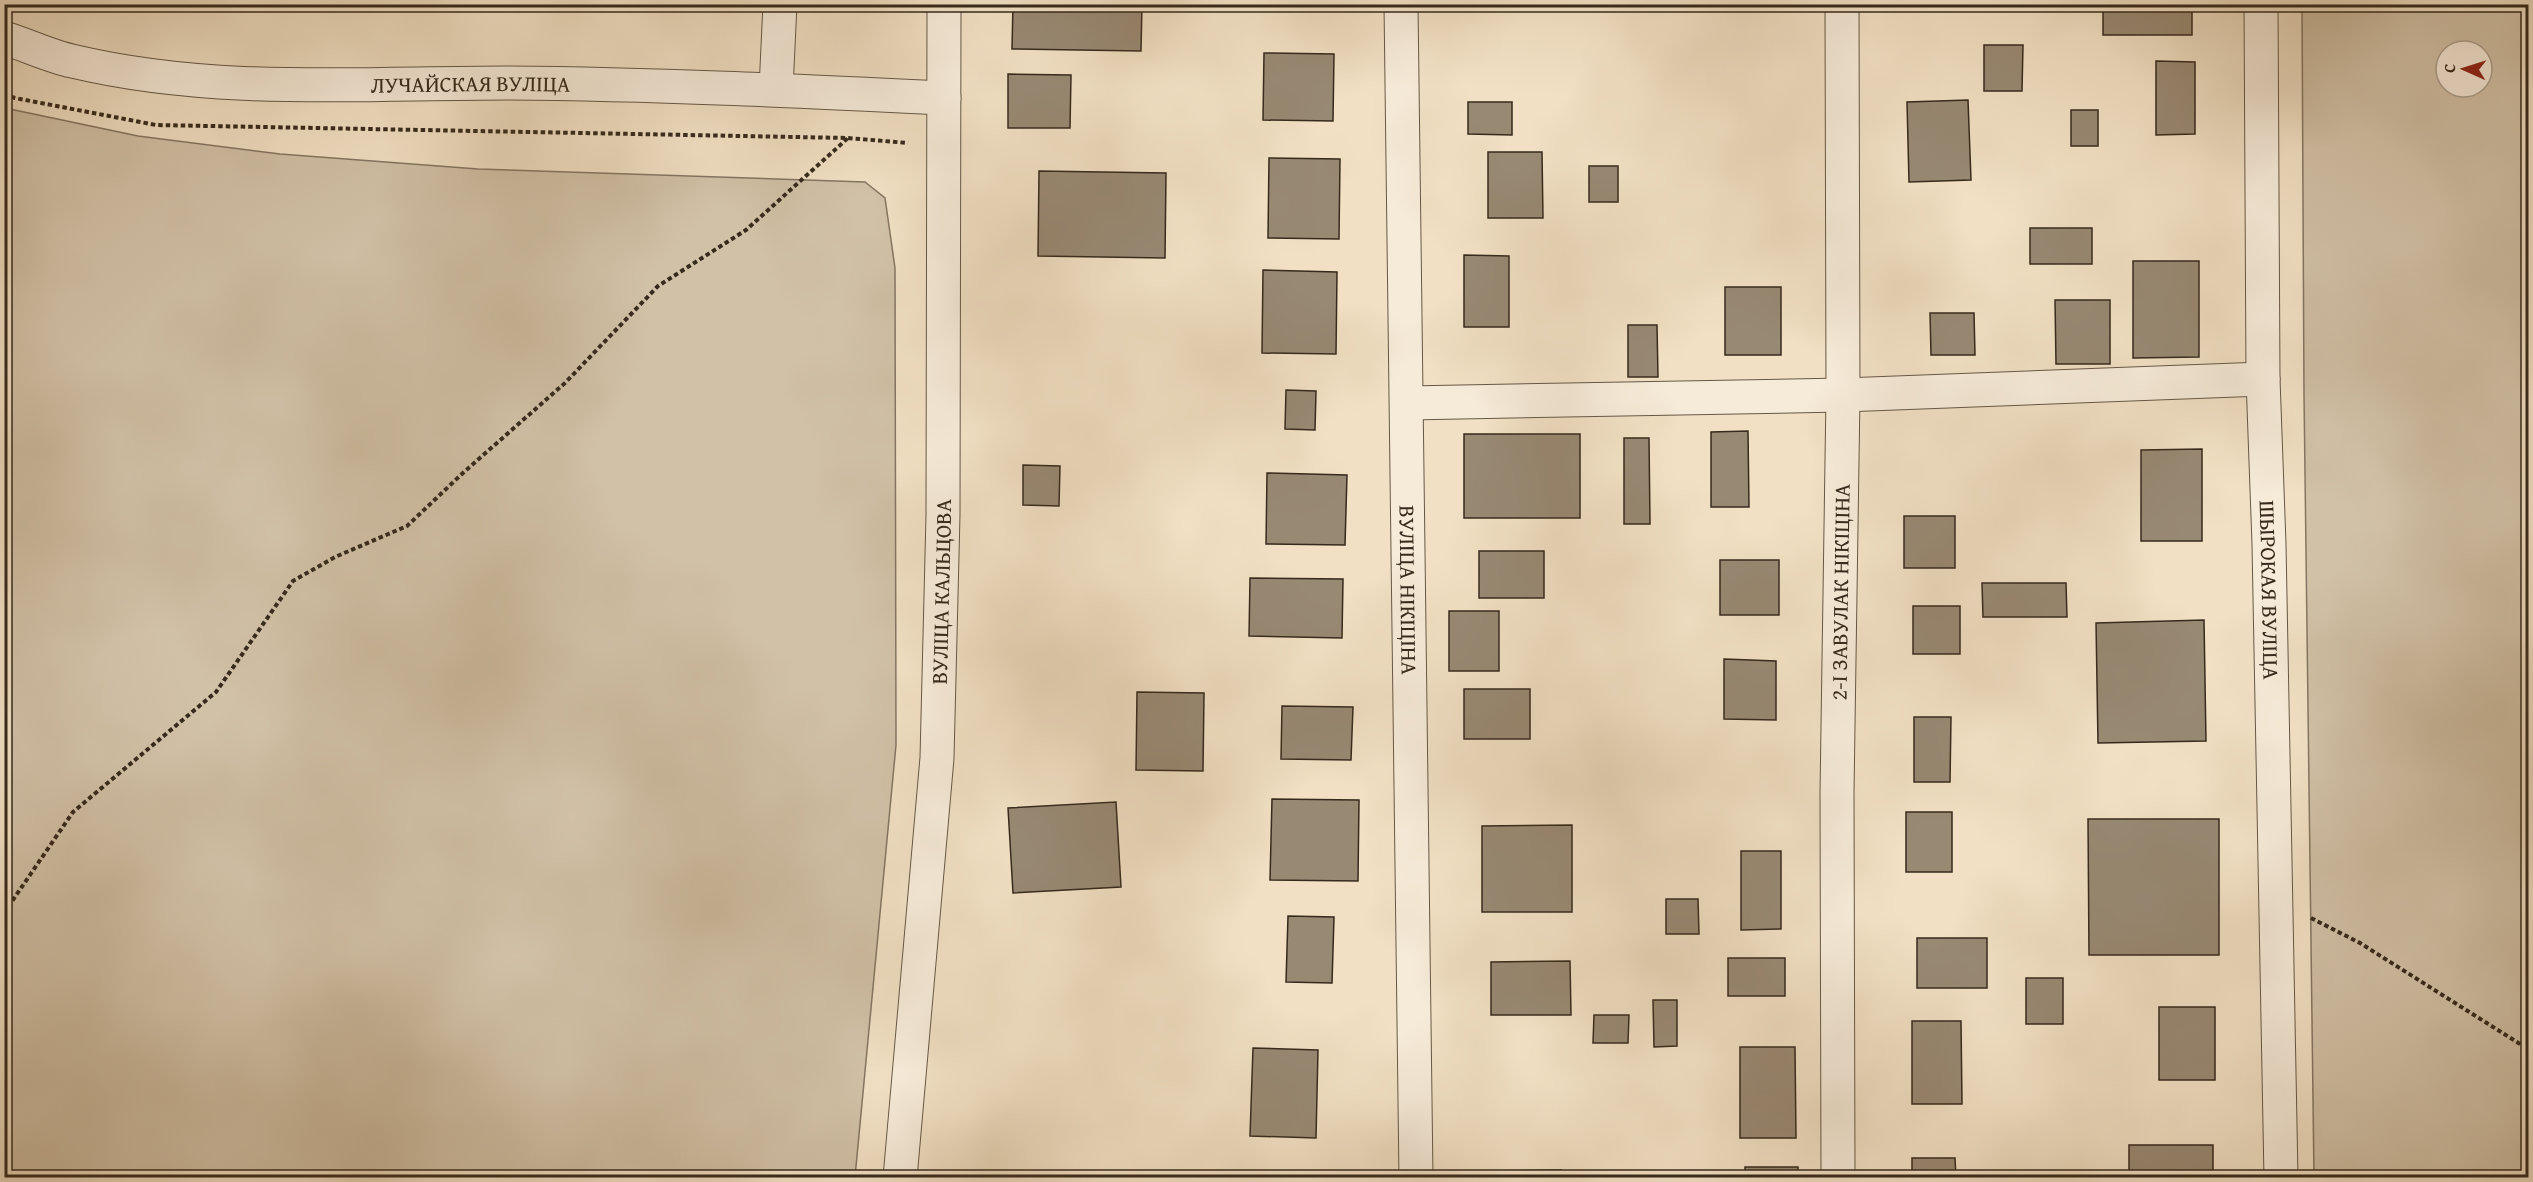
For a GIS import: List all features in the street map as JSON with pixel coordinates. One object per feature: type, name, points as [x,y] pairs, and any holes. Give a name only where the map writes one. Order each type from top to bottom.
[{"type":"street","points":[[776,89],[780,4]]},
{"type":"street","name":"ВУЛІЦА КАЛЬЦОВА","points":[[900,1178],[937,758],[943,515],[944,4]]},
{"type":"street","name":"ВУЛІЦА НІКІЦІНА","points":[[1401,4],[1408,403],[1416,1178]]},
{"type":"street","name":"2-І ЗАВУЛАК НІКІЦІНА","points":[[1838,1178],[1837,793],[1843,394],[1842,4]]},
{"type":"street","name":"ШЫРОКАЯ ВУЛІЦА","points":[[2261,4],[2263,379],[2269,544],[2281,1178]]},
{"type":"street","name":"ЛУЧАЙСКАЯ ВУЛІЦА","points":[[4,38],[70,61],[168,79],[266,85],[509,83],[776,89],[944,98]]},
{"type":"street","points":[[1408,403],[1843,394],[2263,379]]},
{"type":"path","points":[[4,94],[156,125],[848,138],[944,145]]},
{"type":"path","points":[[4,913],[73,812],[216,692],[293,581],[335,557],[407,526],[565,383],[658,286],[746,230],[848,138]]},
{"type":"path","points":[[2276,900],[2360,943],[2529,1049]]},
{"type":"shaded area","points":[[2302,5],[2528,5],[2528,1177],[2314,1177],[2304,395]]},
{"type":"shaded area","points":[[5,108],[138,136],[280,154],[478,169],[865,182],[885,198],[895,268],[896,745],[855,1177],[5,1177]]},
{"type":"building","points":[[1013,4],[1142,4],[1141,51],[1012,49]]},
{"type":"building","points":[[1693,4],[1780,4],[1780,8],[1693,8]]},
{"type":"building","points":[[2103,4],[2192,4],[2192,35],[2103,35]]},
{"type":"building","points":[[1984,45],[2023,45],[2022,91],[1984,91]]},
{"type":"building","points":[[1264,53],[1334,54],[1333,121],[1263,120]]},
{"type":"building","points":[[2156,61],[2195,62],[2195,134],[2156,135]]},
{"type":"building","points":[[1008,74],[1071,75],[1070,128],[1008,128]]},
{"type":"building","points":[[1968,100],[1971,180],[1909,182],[1907,102]]},
{"type":"building","points":[[1468,102],[1512,102],[1512,135],[1468,134]]},
{"type":"building","points":[[2071,110],[2098,110],[2098,146],[2071,146]]},
{"type":"building","points":[[1488,152],[1542,152],[1543,218],[1488,218]]},
{"type":"building","points":[[1269,158],[1340,159],[1339,239],[1268,238]]},
{"type":"building","points":[[1589,166],[1618,166],[1618,202],[1589,202]]},
{"type":"building","points":[[1039,171],[1166,173],[1165,258],[1038,256]]},
{"type":"building","points":[[2030,228],[2092,228],[2092,264],[2030,264]]},
{"type":"building","points":[[1464,255],[1509,256],[1509,327],[1464,327]]},
{"type":"building","points":[[2133,261],[2199,261],[2199,357],[2133,358]]},
{"type":"building","points":[[1263,270],[1337,272],[1336,354],[1262,353]]},
{"type":"building","points":[[1725,287],[1781,287],[1781,355],[1725,355]]},
{"type":"building","points":[[2055,300],[2110,300],[2110,364],[2056,364]]},
{"type":"building","points":[[1930,313],[1974,313],[1975,355],[1931,355]]},
{"type":"building","points":[[1628,325],[1657,325],[1658,377],[1628,377]]},
{"type":"building","points":[[1286,390],[1316,391],[1315,430],[1285,429]]},
{"type":"building","points":[[1748,431],[1749,507],[1711,507],[1711,432]]},
{"type":"building","points":[[1464,434],[1580,434],[1580,518],[1464,518]]},
{"type":"building","points":[[1624,438],[1649,438],[1650,524],[1624,524]]},
{"type":"building","points":[[2202,449],[2202,541],[2141,541],[2141,450]]},
{"type":"building","points":[[1023,465],[1060,466],[1059,506],[1023,505]]},
{"type":"building","points":[[1267,473],[1347,475],[1345,545],[1266,544]]},
{"type":"building","points":[[1904,516],[1955,516],[1955,568],[1904,568]]},
{"type":"building","points":[[1479,551],[1544,551],[1544,598],[1479,598]]},
{"type":"building","points":[[1720,560],[1779,560],[1779,615],[1720,615]]},
{"type":"building","points":[[1250,578],[1343,579],[1342,638],[1249,636]]},
{"type":"building","points":[[1982,583],[2066,583],[2067,617],[1983,617]]},
{"type":"building","points":[[1913,606],[1960,606],[1960,654],[1913,654]]},
{"type":"building","points":[[1449,611],[1499,611],[1499,671],[1449,671]]},
{"type":"building","points":[[2204,620],[2206,741],[2098,743],[2096,623]]},
{"type":"building","points":[[1724,659],[1776,661],[1776,720],[1724,719]]},
{"type":"building","points":[[1464,689],[1530,689],[1530,739],[1464,739]]},
{"type":"building","points":[[1137,692],[1204,693],[1203,771],[1136,770]]},
{"type":"building","points":[[1282,706],[1353,707],[1351,760],[1281,759]]},
{"type":"building","points":[[1914,717],[1951,717],[1950,782],[1914,782]]},
{"type":"building","points":[[1272,799],[1359,800],[1358,881],[1270,880]]},
{"type":"building","points":[[1116,802],[1121,887],[1013,893],[1008,808]]},
{"type":"building","points":[[1906,812],[1952,812],[1952,872],[1906,872]]},
{"type":"building","points":[[2088,819],[2219,819],[2219,955],[2089,955]]},
{"type":"building","points":[[1572,825],[1572,912],[1482,912],[1482,826]]},
{"type":"building","points":[[1741,851],[1781,851],[1781,929],[1741,930]]},
{"type":"building","points":[[1666,899],[1698,899],[1699,934],[1666,934]]},
{"type":"building","points":[[1288,916],[1334,917],[1332,983],[1286,982]]},
{"type":"building","points":[[1917,938],[1987,938],[1987,988],[1917,988]]},
{"type":"building","points":[[1728,958],[1785,958],[1785,996],[1728,996]]},
{"type":"building","points":[[1570,961],[1571,1015],[1491,1015],[1491,962]]},
{"type":"building","points":[[2026,978],[2063,978],[2063,1024],[2026,1024]]},
{"type":"building","points":[[1653,1000],[1677,1000],[1677,1046],[1654,1047]]},
{"type":"building","points":[[2159,1007],[2215,1007],[2215,1080],[2159,1080]]},
{"type":"building","points":[[1594,1015],[1629,1015],[1628,1043],[1593,1043]]},
{"type":"building","points":[[1912,1021],[1961,1021],[1962,1104],[1912,1104]]},
{"type":"building","points":[[1740,1047],[1795,1047],[1796,1138],[1740,1138]]},
{"type":"building","points":[[1253,1048],[1318,1050],[1316,1138],[1250,1136]]},
{"type":"building","points":[[2129,1145],[2213,1145],[2213,1178],[2129,1178]]},
{"type":"building","points":[[1912,1158],[1955,1158],[1956,1178],[1912,1178]]},
{"type":"building","points":[[1745,1167],[1798,1167],[1798,1178],[1745,1178]]},
{"type":"building","points":[[1561,1170],[1561,1178],[1482,1178],[1482,1171]]}]
